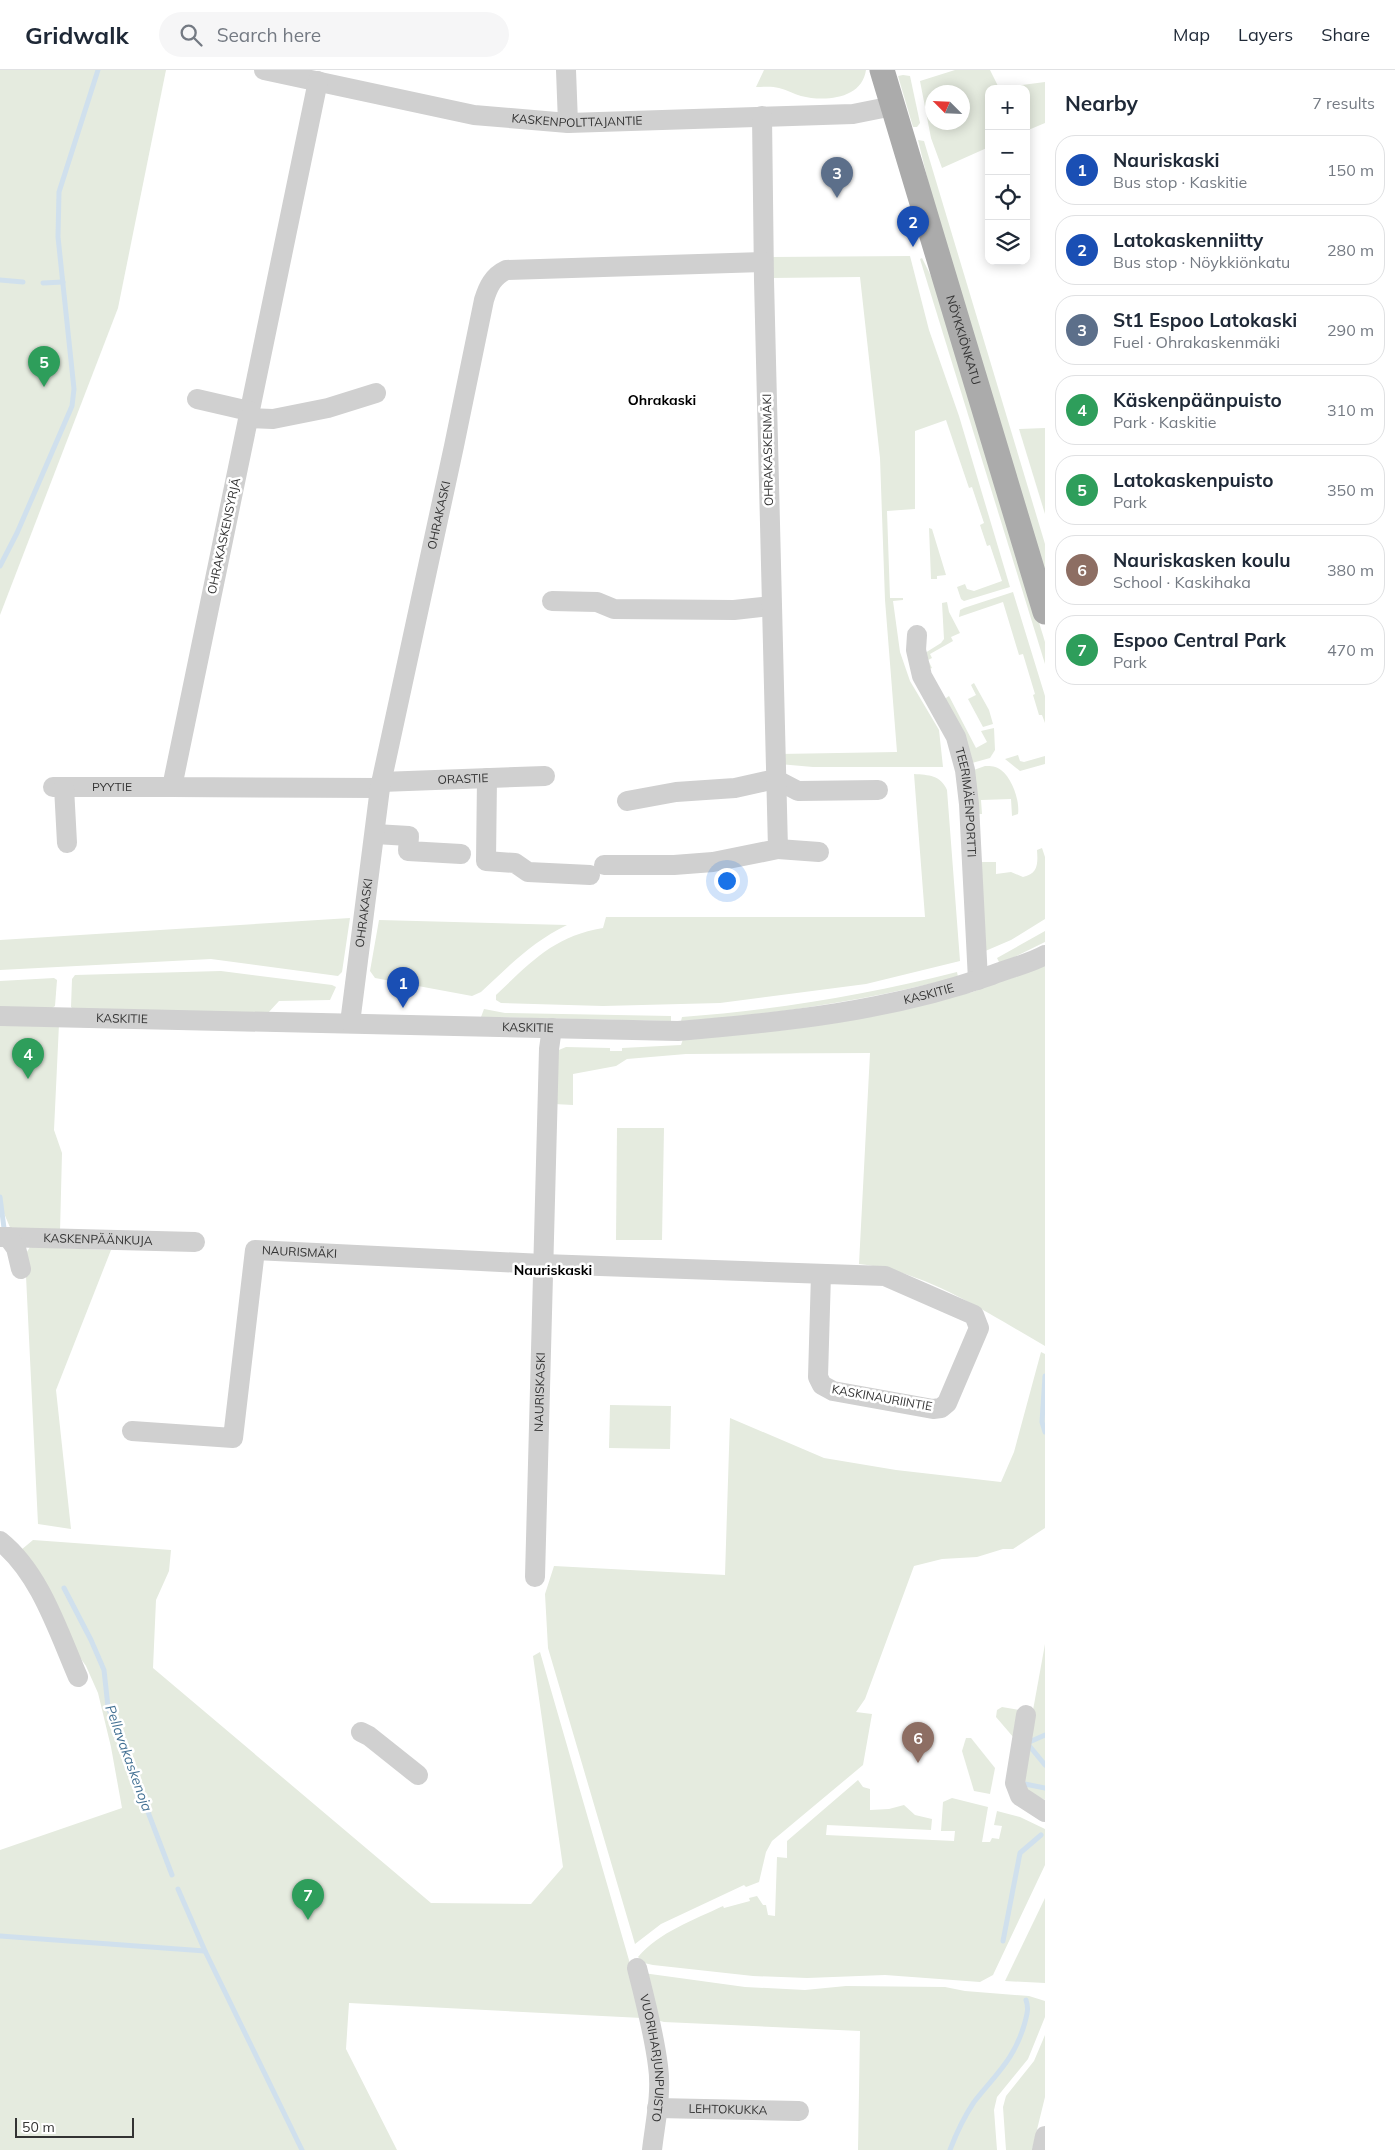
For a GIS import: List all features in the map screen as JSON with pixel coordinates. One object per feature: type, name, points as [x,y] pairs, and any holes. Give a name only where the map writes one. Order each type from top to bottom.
[{"type":"main road","name":"NÖYKKIÖNKATU","points":[[882,70],[1045,612]]},
{"type":"street","name":"KASKENPOLTTAJANTIE","points":[[264,70],[474,115],[568,123],[853,114],[893,106]]},
{"type":"street","points":[[566,70],[568,123]]},
{"type":"street","name":"OHRAKASKENSYRJÄ","points":[[172,787],[318,81]]},
{"type":"street","name":"OHRAKASKENMÄKI","points":[[762,116],[763,262],[778,849]]},
{"type":"street","name":"OHRAKASKI","points":[[350,1023],[381,785],[484,300],[491,282],[498,273],[506,270],[763,262]]},
{"type":"street","points":[[197,399],[273,419],[328,408],[376,393]]},
{"type":"street","points":[[552,601],[597,602],[614,609],[734,610],[771,606]]},
{"type":"street","name":"TEERIMÄENPORTTI","points":[[917,635],[916,650],[922,676],[956,737],[966,770],[978,980]]},
{"type":"street","name":"ORASTIE","points":[[381,785],[545,776]]},
{"type":"street","points":[[487,778],[486,861],[515,863],[528,872],[597,870],[713,862],[778,849],[819,852]]},
{"type":"street","points":[[627,801],[676,792],[735,788],[775,782],[798,791],[878,790]]},
{"type":"street","points":[[172,787],[381,785]]},
{"type":"street","name":"PYYTIE","points":[[67,843],[58,786],[172,787]]},
{"type":"street","points":[[375,834],[409,836],[408,851],[461,854]]},
{"type":"street","name":"KASKITIE","points":[[0,1016],[678,1030],[781,1022],[874,1007],[978,980],[1045,955]]},
{"type":"street","name":"NAURISKASKI","points":[[535,1577],[549,1049],[552,1028]]},
{"type":"street","points":[[4,1237],[16,1248],[21,1269]]},
{"type":"street","name":"KASKENPÄÄNKUJA","points":[[4,1237],[195,1242]]},
{"type":"street","name":"NAURISMÄKI","points":[[132,1431],[233,1438],[255,1250],[543,1264]]},
{"type":"street","name":"KASKINAURIINTIE","points":[[543,1264],[885,1276],[974,1315],[979,1328],[947,1403],[941,1408],[933,1409],[833,1391],[822,1385],[818,1377],[820,1274]]},
{"type":"street","points":[[0,1541],[10,1549],[49,1609],[78,1677]]},
{"type":"street","points":[[1026,1715],[1015,1783],[1020,1796],[1045,1812]]},
{"type":"street","points":[[361,1732],[369,1736],[418,1775]]},
{"type":"street","name":"VUORIHARJUNPUISTO","points":[[637,1968],[650,2019],[659,2067],[652,2150]]},
{"type":"street","name":"LEHTOKUKKA","points":[[657,2108],[799,2111]]},
{"type":"street","points":[[1042,2150],[1045,2136]]},
{"type":"shaded area","points":[[0,70],[166,70],[118,308],[0,615]]},
{"type":"shaded area","points":[[764,70],[866,70],[863,80],[850,93],[821,99],[801,96],[776,87],[756,87]]},
{"type":"shaded area","points":[[955,70],[990,70],[998,85],[985,85],[985,149],[942,168],[929,130],[970,130],[970,85],[925,85],[925,107],[920,81]]},
{"type":"shaded area","points":[[898,76],[910,76],[920,123],[917,127],[913,127]]},
{"type":"shaded area","points":[[1045,82],[1045,123],[1030,129],[1030,85],[1022,85]]},
{"type":"shaded area","points":[[918,140],[924,141],[1045,544],[1045,586],[944,247]]},
{"type":"shaded area","points":[[910,256],[929,330],[959,416],[1010,587],[964,601],[961,599],[957,587],[965,584],[967,589],[974,591],[1002,581],[990,545],[987,546],[980,525],[984,523],[972,487],[969,488],[946,420],[915,431],[915,509],[887,511],[890,598],[903,598],[903,600],[893,601],[900,652],[910,681],[939,730],[943,767],[813,767],[779,764],[779,754],[897,752],[885,600],[880,458],[860,277],[770,278],[771,257]]},
{"type":"shaded area","points":[[922,258],[936,286],[1045,642],[1045,664],[920,259]]},
{"type":"shaded area","points":[[1045,428],[1045,514],[1019,429]]},
{"type":"shaded area","points":[[929,528],[932,529],[946,575],[937,576],[937,579],[931,579]]},
{"type":"shaded area","points":[[1013,592],[1045,696],[1045,723],[1042,715],[1039,715],[1023,654],[1019,655],[1003,602],[959,617],[960,610],[964,608]]},
{"type":"shaded area","points":[[947,602],[949,612],[960,633],[951,637],[953,641],[930,654],[932,658],[928,660],[932,668],[929,669],[925,653],[944,639],[942,603]]},
{"type":"shaded area","points":[[974,683],[989,710],[993,724],[983,727],[968,699],[976,695],[971,685]]},
{"type":"shaded area","points":[[949,696],[976,748],[987,742],[981,731],[994,728],[995,750],[990,758],[972,763],[946,702],[946,698]]},
{"type":"shaded area","points":[[1018,755],[1020,761],[1024,762],[1045,756],[1045,764],[1020,771],[1005,759]]},
{"type":"shaded area","points":[[985,766],[993,766],[999,769],[1009,778],[1016,796],[1018,814],[1012,816],[1011,799],[981,800],[982,814],[974,814],[971,771]]},
{"type":"shaded area","points":[[914,774],[937,779],[941,781],[947,790],[960,961],[866,984],[720,1003],[603,1006],[501,1003],[496,1000],[496,995],[532,961],[571,937],[603,928],[606,917],[925,917]]},
{"type":"shaded area","points":[[1042,848],[1045,857],[1045,919],[1011,940],[983,952],[979,862],[996,862],[996,874],[1011,872],[1023,877],[1028,876],[1036,868],[1037,850]]},
{"type":"shaded area","points":[[350,918],[342,972],[338,976],[211,959],[0,970],[0,940]]},
{"type":"shaded area","points":[[379,920],[567,925],[532,947],[481,992],[472,996],[375,978],[370,971]]},
{"type":"shaded area","points":[[1045,931],[1045,942],[1000,964],[997,958]]},
{"type":"shaded area","points":[[1045,961],[1045,1346],[979,1307],[932,1284],[884,1268],[859,1264],[870,1053],[686,1054],[627,1059],[616,1066],[573,1074],[573,1105],[554,1104],[554,1052],[566,1047],[610,1048],[610,1051],[622,1051],[622,1048],[681,1045],[684,1036],[785,1030],[973,992]]},
{"type":"shaded area","points":[[221,971],[336,987],[330,1000],[279,1001],[268,1013],[75,1011],[71,1007],[72,979],[75,975]]},
{"type":"shaded area","points":[[957,972],[958,977],[890,993],[786,1011],[681,1021],[682,1017],[820,1001],[889,988]]},
{"type":"shaded area","points":[[54,978],[57,980],[55,1006],[52,1008],[0,1007],[0,981]]},
{"type":"shaded area","points":[[484,1009],[505,1013],[671,1016],[671,1021],[481,1017]]},
{"type":"shaded area","points":[[0,1022],[59,1024],[54,1130],[62,1153],[60,1232],[12,1232],[0,1204]]},
{"type":"shaded area","points":[[617,1128],[664,1128],[662,1240],[616,1240]]},
{"type":"shaded area","points":[[30,1247],[111,1250],[56,1390],[71,1529],[38,1524],[25,1255]]},
{"type":"shaded area","points":[[1041,1352],[1045,1354],[1045,1528],[1013,1549],[1003,1549],[977,1557],[942,1559],[914,1566],[865,1699],[856,1712],[872,1714],[863,1765],[772,1841],[766,1852],[759,1882],[746,1887],[744,1885],[661,1924],[635,1944],[548,1648],[545,1594],[554,1566],[725,1575],[730,1418],[824,1458],[896,1470],[1001,1482],[1014,1452]]},
{"type":"shaded area","points":[[610,1405],[671,1406],[670,1449],[609,1448]]},
{"type":"shaded area","points":[[33,1540],[171,1550],[169,1571],[156,1600],[153,1668],[431,1903],[531,1904],[563,1867],[533,1656],[540,1652],[633,1974],[642,2018],[349,2003],[346,2049],[397,2150],[0,2150],[0,1850],[122,1808],[111,1747],[98,1693],[86,1666],[69,1642],[21,1550]]},
{"type":"shaded area","points":[[1045,1644],[1045,1800],[1026,1791],[1020,1782]]},
{"type":"shaded area","points":[[1002,1707],[1019,1710],[1014,1738],[996,1717],[997,1710]]},
{"type":"shaded area","points":[[966,1738],[971,1738],[995,1768],[990,1794],[974,1791],[962,1751]]},
{"type":"shaded area","points":[[858,1780],[863,1787],[870,1789],[870,1810],[889,1809],[904,1805],[915,1815],[932,1819],[931,1830],[827,1825],[826,1835],[954,1841],[955,1831],[941,1831],[943,1802],[952,1798],[988,1807],[982,1842],[990,1842],[992,1838],[999,1839],[1002,1826],[994,1825],[997,1811],[1020,1817],[1045,1829],[1045,1865],[993,1975],[980,1982],[885,1975],[807,1978],[753,1976],[653,1965],[644,1963],[638,1957],[656,1940],[678,1927],[723,1906],[724,1908],[750,1901],[749,1898],[757,1896],[763,1905],[766,1905],[768,1915],[775,1916],[777,1857],[787,1858],[787,1841]]},
{"type":"shaded area","points":[[1045,1898],[1045,1983],[1005,1981]]},
{"type":"shaded area","points":[[643,1973],[745,1987],[805,1990],[846,1986],[945,1987],[965,1991],[1029,1996],[1045,2001],[1045,2017],[1028,2059],[997,2097],[994,2110],[997,2150],[858,2150],[860,2031],[664,2022],[653,2019]]},
{"type":"shaded area","points":[[1045,2035],[1045,2097],[1032,2150],[1006,2150],[1003,2107],[1006,2096],[1034,2061]]},
{"type":"waterway","points":[[0,566],[17,533],[72,406],[74,389],[58,237],[59,192],[98,70]]},
{"type":"waterway","points":[[0,280],[23,282]]},
{"type":"waterway","points":[[43,283],[63,282]]},
{"type":"waterway","points":[[0,1197],[4,1228]]},
{"type":"waterway","points":[[1045,1376],[1042,1422],[1045,1432]]},
{"type":"waterway","name":"Pellavakaskenoja","points":[[64,1588],[104,1670],[108,1707],[172,1875]]},
{"type":"waterway","points":[[1045,1735],[1027,1743],[1045,1765]]},
{"type":"waterway","points":[[1025,1784],[1045,1788]]},
{"type":"waterway","points":[[1003,1941],[1020,1853],[1041,1835]]},
{"type":"waterway","name":"Pellavakaskenoja","points":[[178,1889],[205,1951],[302,2150]]},
{"type":"waterway","points":[[0,1936],[205,1951]]},
{"type":"waterway","points":[[950,2150],[970,2108],[1004,2065],[1016,2046],[1027,2014],[1026,2000]]},
{"type":"place","name":"St1 Espoo Latokaski","points":[[837,198]]},
{"type":"place","name":"Latokaskenniitty","points":[[913,247]]},
{"type":"place","name":"Latokaskenpuisto","points":[[44,387]]},
{"type":"place","name":"Nauriskaski","points":[[403,1008]]},
{"type":"place","name":"Käskenpäänpuisto","points":[[28,1079]]},
{"type":"place","name":"Nauriskasken koulu","points":[[918,1763]]},
{"type":"place","name":"Espoo Central Park","points":[[308,1920]]},
{"type":"district","name":"Ohrakaski","points":[[662,400]]},
{"type":"district","name":"Nauriskaski","points":[[553,1270]]}]
